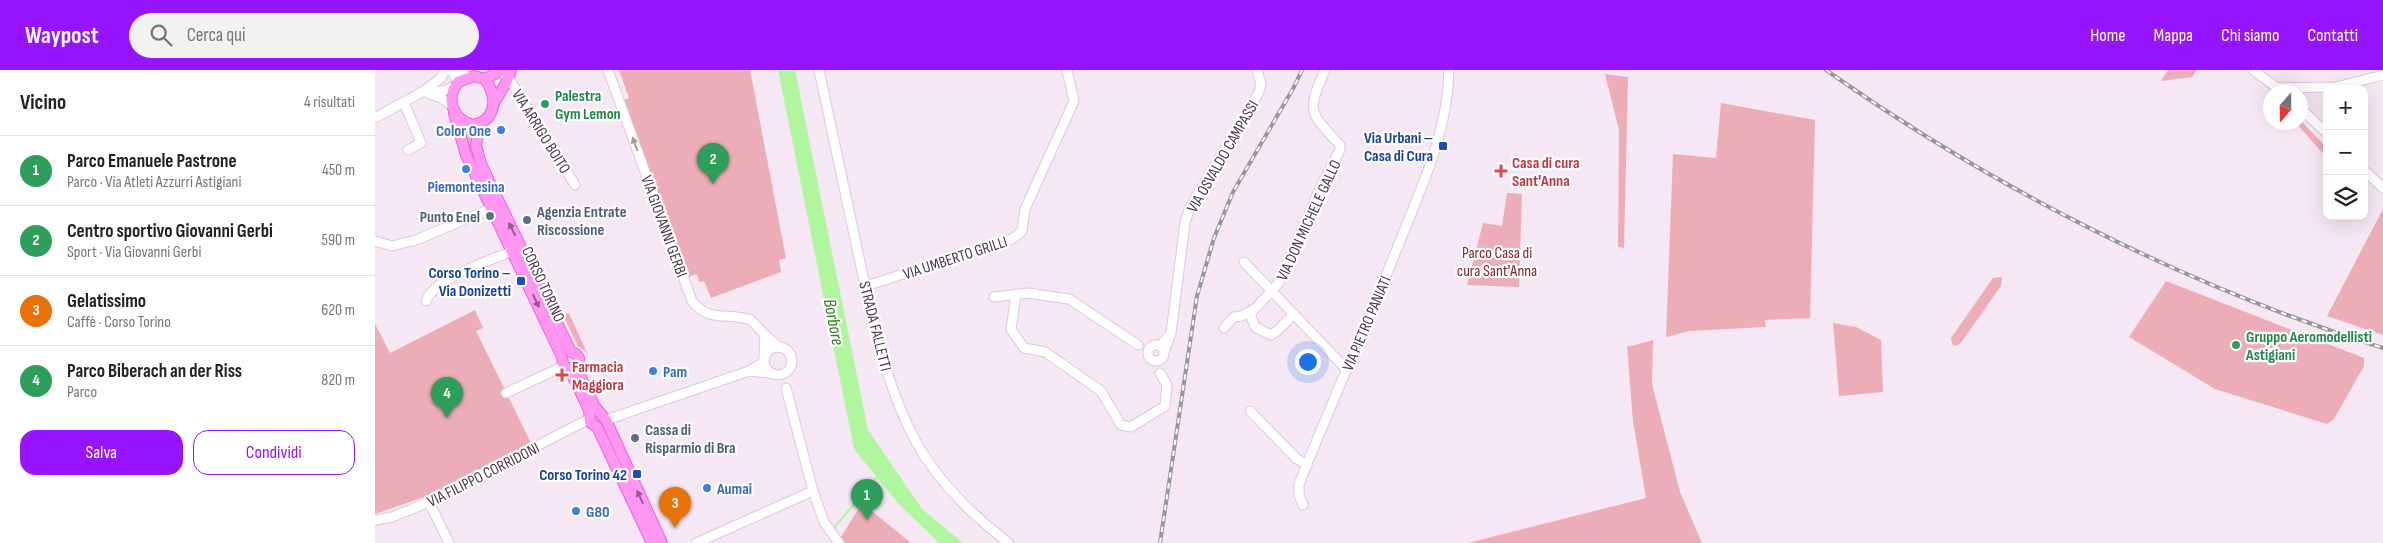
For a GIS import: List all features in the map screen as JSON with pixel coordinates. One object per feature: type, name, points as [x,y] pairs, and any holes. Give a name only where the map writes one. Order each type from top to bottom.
[{"type":"main road","points":[[505,72],[486,119],[480,123],[465,122],[453,109],[451,99],[457,84],[468,77],[485,79],[505,72]]},
{"type":"main road","points":[[485,79],[492,89],[494,103]]},
{"type":"main road","name":"CORSO TORINO","points":[[453,109],[467,155],[565,358]]},
{"type":"main road","name":"CORSO TORINO","points":[[480,123],[476,145],[481,164],[571,373],[589,410],[589,419],[592,424],[602,424]]},
{"type":"main road","name":"CORSO TORINO","points":[[565,358],[578,356],[578,371],[652,543]]},
{"type":"main road","name":"CORSO TORINO","points":[[602,424],[662,543]]},
{"type":"street","points":[[375,118],[422,92],[441,78],[445,70]]},
{"type":"street","points":[[422,92],[444,91],[457,84],[451,70]]},
{"type":"street","points":[[457,70],[468,77]]},
{"type":"street","name":"VIA GIOVANNI GERBI","points":[[608,70],[692,302],[698,310],[708,315],[751,320],[779,347]]},
{"type":"street","name":"STRADA FALLETTI","points":[[819,70],[879,344],[897,403],[916,441],[938,473],[979,520],[1009,543]]},
{"type":"street","name":"VIA UMBERTO GRILLI","points":[[866,286],[1012,239],[1022,231],[1025,209],[1074,101],[1067,70]]},
{"type":"street","name":"VIA OSVALDO CAMPASSI","points":[[1156,353],[1171,333],[1185,223],[1190,208],[1259,92],[1261,84],[1257,70]]},
{"type":"street","name":"VIA DON MICHELE GALLO","points":[[1272,290],[1278,284],[1322,184],[1340,150],[1340,145],[1312,110],[1312,100],[1325,70]]},
{"type":"street","name":"VIA PIETRO PANIATI","points":[[1303,505],[1299,495],[1299,484],[1425,180],[1442,130],[1449,88],[1449,70]]},
{"type":"street","points":[[2253,70],[2274,85]]},
{"type":"street","name":"VIA ARRIGO BOITO","points":[[505,72],[575,185]]},
{"type":"street","points":[[2308,89],[2336,87],[2383,76]]},
{"type":"street","points":[[422,92],[441,98],[453,109]]},
{"type":"street","points":[[404,102],[421,143],[408,150]]},
{"type":"street","points":[[2308,115],[2324,130]]},
{"type":"street","points":[[2368,174],[2383,188]]},
{"type":"street","points":[[375,241],[392,246],[416,240],[492,208]]},
{"type":"street","points":[[426,301],[429,294],[466,269],[478,267],[512,251]]},
{"type":"street","points":[[1244,262],[1346,370]]},
{"type":"street","points":[[1224,328],[1234,317],[1242,316],[1252,310],[1272,290]]},
{"type":"street","points":[[994,297],[1016,294],[1028,293],[1069,300],[1138,345],[1156,353],[1160,373],[1167,385],[1165,406],[1131,427],[1121,425],[1101,391],[1045,352],[1024,348],[1011,329],[1016,294]]},
{"type":"street","points":[[1252,310],[1251,319],[1255,327],[1271,334],[1277,331],[1294,314]]},
{"type":"street","points":[[765,335],[764,360],[773,374],[786,388]]},
{"type":"street","points":[[602,424],[749,371],[764,360],[768,351],[779,347],[787,350],[791,357],[786,388],[813,491],[824,522],[839,543]]},
{"type":"street","points":[[506,393],[565,358]]},
{"type":"street","points":[[749,371],[783,374],[789,369]]},
{"type":"street","points":[[1250,411],[1297,459],[1307,465]]},
{"type":"street","name":"VIA FILIPPO CORRIDONI","points":[[375,520],[392,517],[429,502],[589,419]]},
{"type":"street","points":[[696,543],[813,491]]},
{"type":"street","points":[[429,502],[449,543]]},
{"type":"green space","points":[[619,70],[750,70],[786,258],[779,260],[781,272],[711,298],[704,281],[699,282],[697,274],[688,277],[624,100],[629,98]]},
{"type":"green space","points":[[2168,70],[2197,70],[2192,77],[2161,81]]},
{"type":"green space","points":[[1605,74],[1628,77],[1624,248],[1618,247],[1619,130]]},
{"type":"green space","points":[[1721,103],[1815,120],[1810,318],[1765,320],[1766,327],[1689,331],[1666,337],[1673,154],[1716,158]]},
{"type":"green space","points":[[2308,128],[2323,144],[2323,154],[2302,130],[2308,130]]},
{"type":"green space","points":[[464,129],[474,129],[470,147],[472,159]]},
{"type":"green space","name":"Parco Casa di cura Sant'Anna","points":[[1507,193],[1522,194],[1519,287],[1467,285],[1483,223],[1502,226]]},
{"type":"green space","points":[[2383,209],[2383,335],[2327,316]]},
{"type":"green space","points":[[2002,277],[2001,286],[1960,344],[1953,346],[1951,338],[1993,278]]},
{"type":"green space","name":"Gruppo Aeromodellisti Astigiani","points":[[2166,281],[2364,358],[2364,366],[2334,419],[2327,424],[2215,389],[2129,337]]},
{"type":"green space","points":[[475,310],[483,328],[476,331],[531,443],[430,495],[375,514],[375,324],[390,353]]},
{"type":"green space","points":[[569,313],[587,353],[578,346],[563,315]]},
{"type":"green space","points":[[1833,323],[1856,327],[1881,340],[1883,392],[1839,396]]},
{"type":"green space","points":[[1653,340],[1652,384],[1680,492],[1702,543],[1468,543],[1646,498],[1633,421],[1627,347]]},
{"type":"green space","points":[[862,503],[911,543],[845,543],[841,537]]},
{"type":"water","name":"Borbore","points":[[778,70],[795,70],[868,430],[922,509],[963,543],[939,543],[898,503],[854,449]]},
{"type":"waterway","points":[[833,529],[877,477]]},
{"type":"railway","points":[[1160,543],[1197,296],[1214,238],[1233,192],[1302,70]]},
{"type":"railway","points":[[1826,70],[1890,114],[1957,155],[2025,194],[2094,230],[2165,264],[2237,295],[2309,323],[2383,348]]},
{"type":"place","name":"Palestra Gym Lemon","points":[[545,104]]},
{"type":"place","name":"Color One","points":[[501,130]]},
{"type":"place","name":"Via Urbani – Casa di Cura","points":[[1443,146]]},
{"type":"place","name":"Piemontesina","points":[[466,169]]},
{"type":"place","name":"Casa di cura Sant'Anna","points":[[1501,171]]},
{"type":"place","name":"Centro sportivo Giovanni Gerbi","points":[[713,184]]},
{"type":"place","name":"Punto Enel","points":[[490,216]]},
{"type":"place","name":"Agenzia Entrate Riscossione","points":[[527,220]]},
{"type":"place","name":"Corso Torino – Via Donizetti","points":[[521,281]]},
{"type":"place","name":"Gruppo Aeromodellisti Astigiani","points":[[2236,345]]},
{"type":"place","name":"Pam","points":[[653,371]]},
{"type":"place","name":"Farmacia Maggiora","points":[[562,375]]},
{"type":"place","name":"Parco Biberach an der Riss","points":[[447,418]]},
{"type":"place","name":"Cassa di Risparmio di Bra","points":[[635,438]]},
{"type":"place","name":"Corso Torino 42","points":[[637,474]]},
{"type":"place","name":"Aumai","points":[[707,488]]},
{"type":"place","name":"G80","points":[[576,511]]},
{"type":"place","name":"Parco Emanuele Pastrone","points":[[867,520]]},
{"type":"place","name":"Gelatissimo","points":[[675,528]]}]
